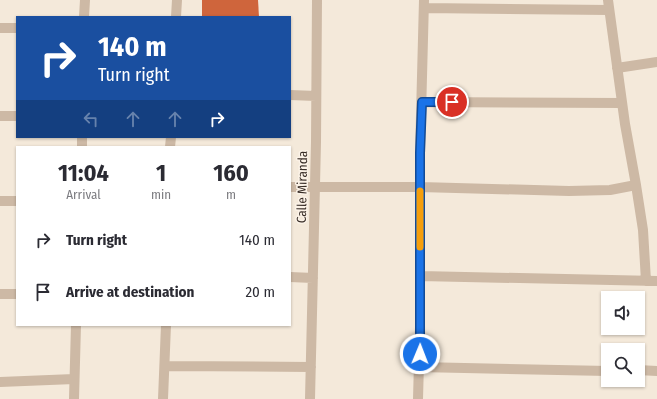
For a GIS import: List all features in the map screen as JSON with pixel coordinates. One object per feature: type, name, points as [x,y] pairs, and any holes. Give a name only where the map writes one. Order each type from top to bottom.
[{"type":"street","points":[[84,16],[85,0]]},
{"type":"street","points":[[176,16],[177,0]]},
{"type":"street","name":"Calle Miranda","points":[[310,399],[315,186],[317,0]]},
{"type":"street","points":[[418,399],[420,187],[424,4],[608,5],[622,103],[643,230],[646,280]]},
{"type":"street","points":[[0,28],[16,28]]},
{"type":"street","points":[[617,68],[657,62]]},
{"type":"street","points":[[291,95],[316,96]]},
{"type":"street","points":[[422,102],[622,103]]},
{"type":"street","points":[[0,116],[16,116]]},
{"type":"street","points":[[291,187],[610,190],[636,186]]},
{"type":"street","points":[[0,201],[16,201]]},
{"type":"street","points":[[420,276],[657,281]]},
{"type":"street","points":[[291,277],[313,278]]},
{"type":"street","points":[[0,294],[16,294]]},
{"type":"street","points":[[74,399],[76,326]]},
{"type":"street","points":[[163,399],[166,326]]},
{"type":"street","points":[[165,366],[311,367]]},
{"type":"street","points":[[419,367],[601,371]]},
{"type":"street","points":[[645,370],[657,371]]},
{"type":"street","points":[[0,382],[74,379]]},
{"type":"building","points":[[202,0],[258,0],[259,16],[202,16]]},
{"type":"slow traffic","points":[[420,191],[420,247]]},
{"type":"route","points":[[420,354],[420,153],[422,102],[452,102]]}]
